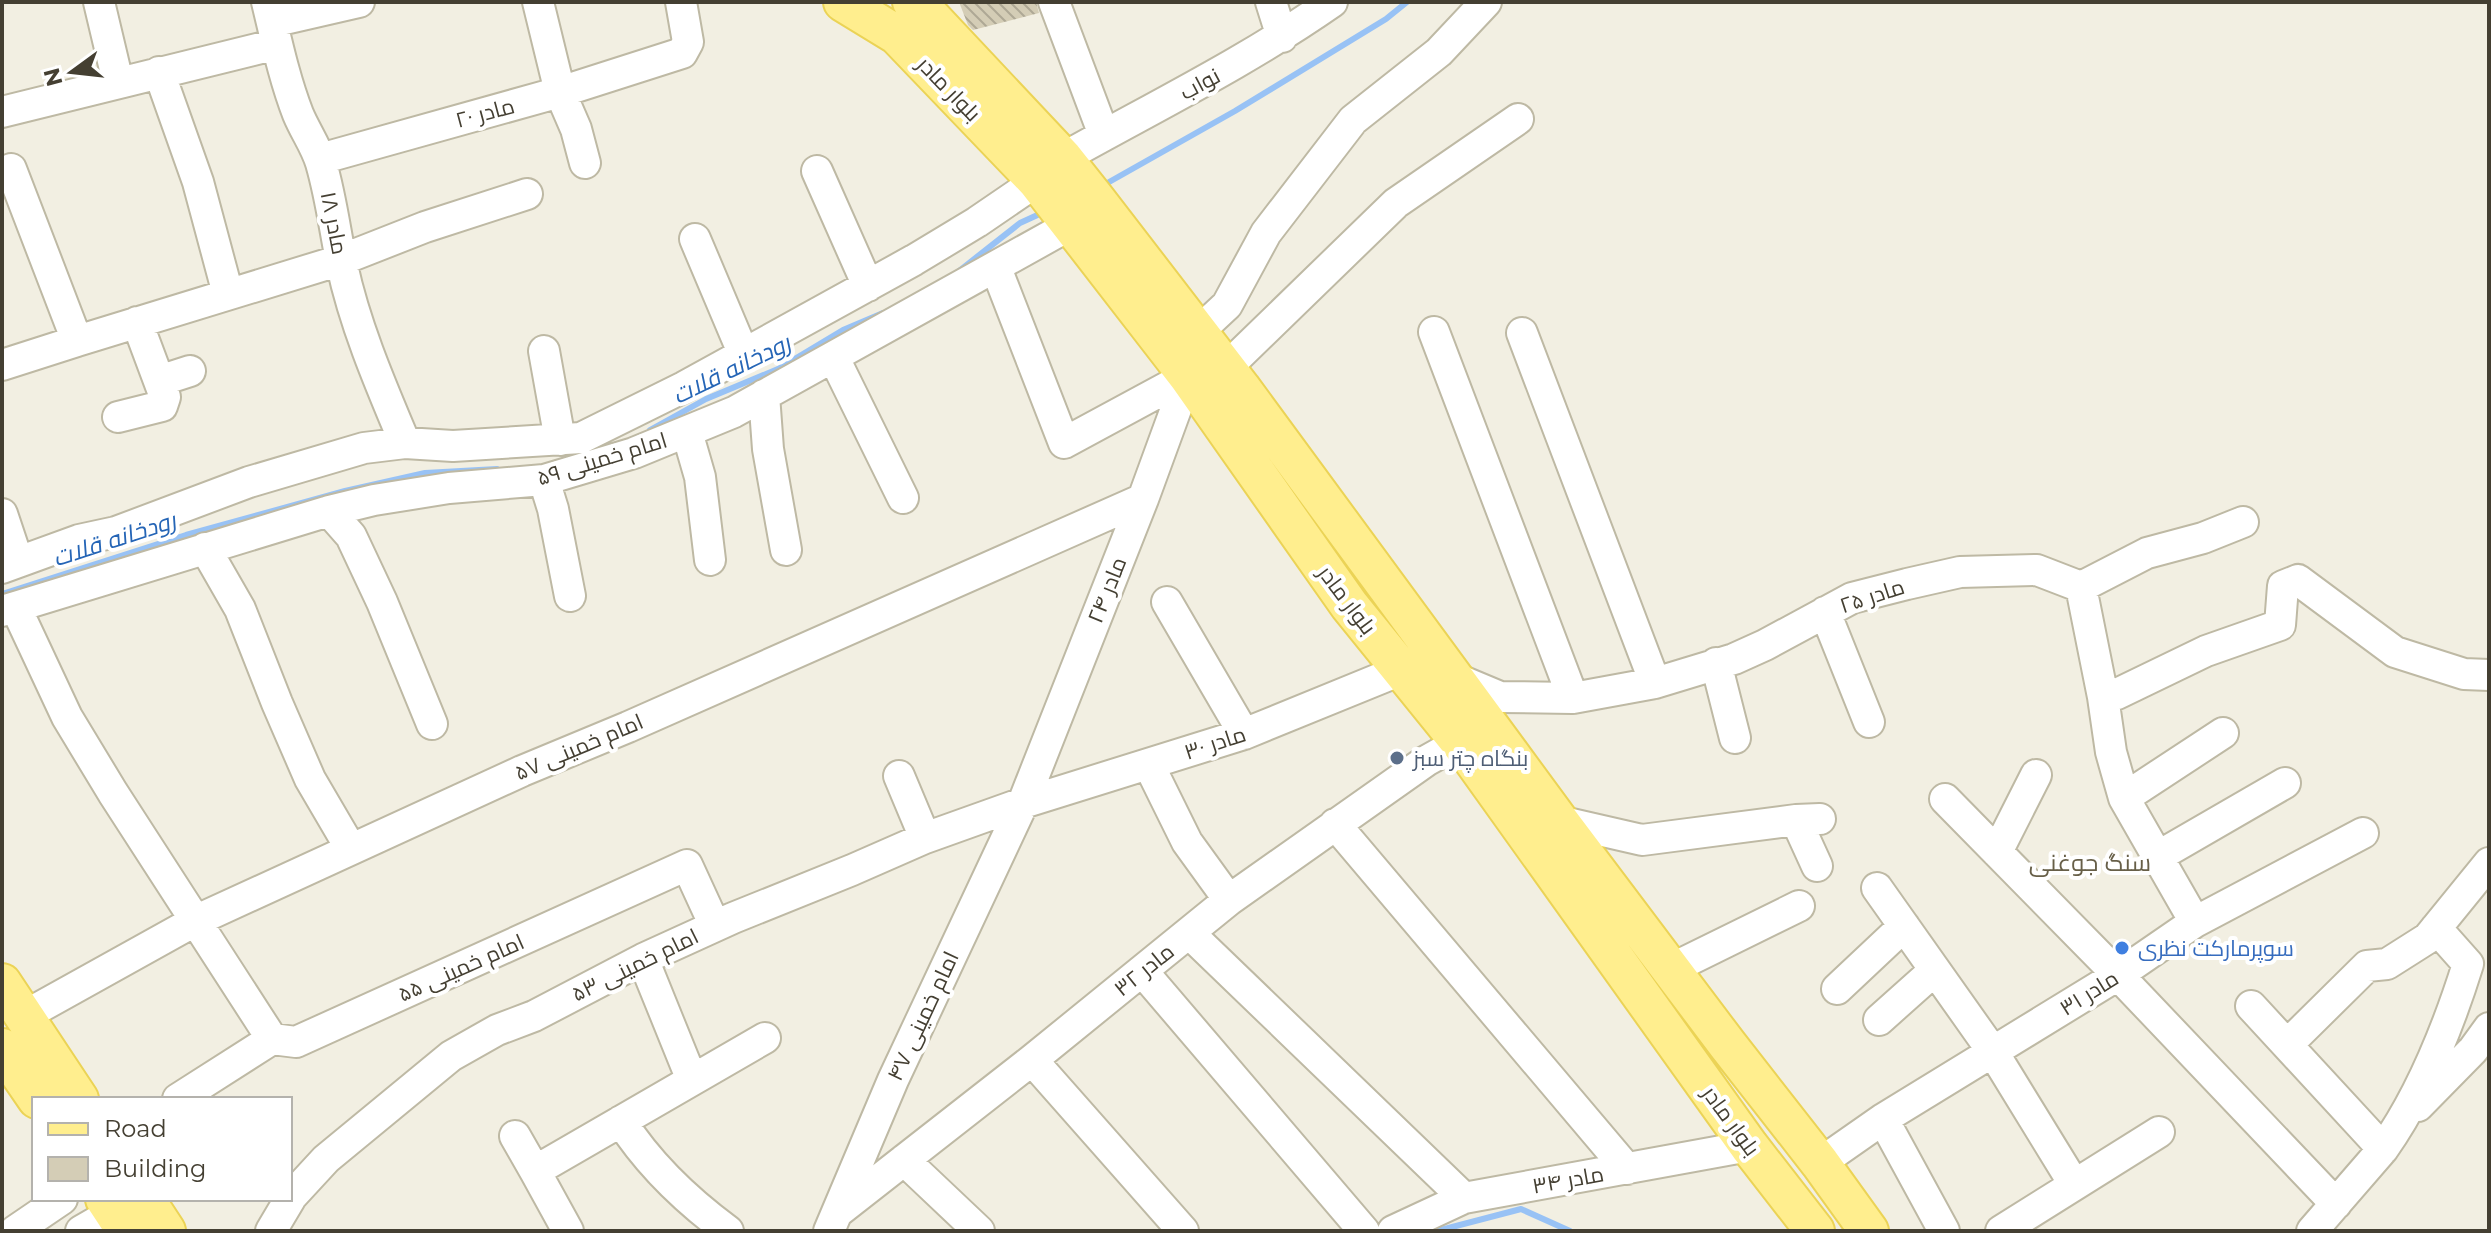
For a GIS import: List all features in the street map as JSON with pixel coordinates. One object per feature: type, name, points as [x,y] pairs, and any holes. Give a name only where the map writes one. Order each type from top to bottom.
[{"type":"main road","name":"بلوار مادر","points":[[843,2],[897,35],[1063,191],[1198,332],[1559,821],[1869,1231]]},
{"type":"main road","name":"بلوار مادر","points":[[912,2],[924,10],[1063,191],[1349,605],[1460,742],[1749,1146],[1815,1231]]},
{"type":"main road","points":[[1349,605],[1383,581]]},
{"type":"main road","points":[[2,983],[78,1097]]},
{"type":"main road","points":[[122,1210],[166,1231]]},
{"type":"street","points":[[99,2],[118,82]]},
{"type":"street","points":[[2,112],[159,72],[272,23],[359,2]]},
{"type":"street","points":[[538,2],[560,92],[576,129],[585,163]]},
{"type":"street","name":"مادر ۲۰","points":[[320,159],[560,92],[682,53],[688,42],[681,2]]},
{"type":"street","points":[[1054,2],[1104,135]]},
{"type":"street","points":[[1271,2],[1282,37]]},
{"type":"street","name":"نواب","points":[[1063,191],[1104,135],[1210,79],[1282,37],[1332,2]]},
{"type":"street","points":[[1198,332],[1227,305],[1266,233],[1353,120],[1439,52],[1486,2]]},
{"type":"street","name":"مادر ۱۸","points":[[272,23],[298,114],[320,159],[332,203],[341,260],[376,374],[405,443]]},
{"type":"street","points":[[159,72],[198,182],[228,294]]},
{"type":"street","points":[[1226,368],[1396,203],[1518,119]]},
{"type":"street","points":[[11,169],[77,341]]},
{"type":"street","points":[[817,171],[868,286]]},
{"type":"street","name":"امام خمینی ۵۹","points":[[9,609],[329,511],[449,488],[544,480],[634,453],[687,432],[734,412],[996,268],[1063,191]]},
{"type":"street","name":"امام خمینی ۵۹","points":[[10,565],[79,540],[116,532],[249,482],[364,448],[405,443],[453,446],[581,438],[744,355],[977,222],[1063,191]]},
{"type":"street","points":[[2,365],[341,260],[425,227],[527,194]]},
{"type":"street","points":[[695,239],[744,355]]},
{"type":"street","points":[[996,268],[1064,443],[1188,376]]},
{"type":"street","points":[[118,417],[162,406],[165,397],[137,322]]},
{"type":"street","points":[[1434,332],[1573,698]]},
{"type":"street","points":[[1522,333],[1655,683]]},
{"type":"street","points":[[544,351],[560,440]]},
{"type":"street","points":[[834,358],[903,498]]},
{"type":"street","points":[[159,381],[190,371]]},
{"type":"street","name":"مادر ۲۴","points":[[1023,803],[1188,376]]},
{"type":"street","points":[[764,395],[768,449],[786,550]]},
{"type":"street","points":[[687,432],[700,477],[710,560]]},
{"type":"street","points":[[544,480],[553,509],[570,596]]},
{"type":"street","name":"امام خمینی ۵۷","points":[[24,1016],[195,921],[522,771],[1143,499]]},
{"type":"street","points":[[329,511],[351,536],[432,724]]},
{"type":"street","points":[[2,514],[10,565]]},
{"type":"street","points":[[2195,922],[2124,798],[2111,752],[2081,587],[2147,553],[2203,538],[2243,522]]},
{"type":"street","points":[[205,548],[240,609],[310,779],[351,849]]},
{"type":"street","name":"مادر ۲۵","points":[[1457,679],[1500,697],[1573,698],[1655,683],[1734,659],[1852,598],[1960,572],[2037,570],[2081,587]]},
{"type":"street","points":[[2103,697],[2117,694],[2206,651],[2280,625],[2283,586],[2298,580],[2395,652],[2464,674],[2489,675]]},
{"type":"street","points":[[1167,602],[1244,734]]},
{"type":"street","points":[[9,609],[67,717],[272,1039]]},
{"type":"street","points":[[1825,612],[1869,722]]},
{"type":"street","points":[[1716,663],[1735,738]]},
{"type":"street","name":"مادر ۳۰","points":[[1023,803],[1244,734],[1401,670]]},
{"type":"street","points":[[2124,798],[2223,733]]},
{"type":"street","name":"مادر ۳۲","points":[[834,1221],[904,1160],[1143,972],[1229,900],[1426,761],[1460,742]]},
{"type":"street","points":[[1149,765],[1187,842],[1229,900]]},
{"type":"street","points":[[1997,852],[2036,775]]},
{"type":"street","points":[[899,776],[925,838]]},
{"type":"street","points":[[2157,857],[2285,783]]},
{"type":"street","points":[[1945,799],[2118,975],[2345,1194]]},
{"type":"street","name":"امام خمینی ۵۳","points":[[292,1197],[326,1159],[451,1056],[497,1030],[534,1016],[643,959],[715,926],[925,838],[1023,803]]},
{"type":"street","name":"امام خمینی ۴۷","points":[[834,1221],[893,1080],[1023,803]]},
{"type":"street","points":[[1559,821],[1642,840],[1808,819],[1817,866]]},
{"type":"street","points":[[1335,824],[1627,1169]]},
{"type":"street","name":"مادر ۳۱","points":[[1820,1163],[1883,1119],[2118,975],[2195,922],[2363,833]]},
{"type":"street","points":[[2288,1044],[2367,966],[2387,964],[2428,938],[2489,863]]},
{"type":"street","name":"امام خمینی ۵۵","points":[[181,1097],[272,1039],[296,1042],[687,865],[715,926]]},
{"type":"street","points":[[1877,888],[1993,1052],[2074,1184]]},
{"type":"street","points":[[1671,969],[1799,906]]},
{"type":"street","points":[[1837,989],[1904,926]]},
{"type":"street","points":[[2402,1123],[2452,1016],[2468,964],[2436,928]]},
{"type":"street","points":[[1189,933],[1464,1198]]},
{"type":"street","points":[[643,959],[692,1080]]},
{"type":"street","points":[[1879,1020],[1935,970]]},
{"type":"street","points":[[1143,972],[1364,1231]]},
{"type":"street","points":[[2251,1006],[2383,1149]]},
{"type":"street","points":[[2312,1231],[2402,1123],[2473,1050],[2489,1028]]},
{"type":"street","points":[[535,1171],[765,1038]]},
{"type":"street","points":[[1032,1060],[1183,1231]]},
{"type":"street","points":[[1883,1119],[1944,1231]]},
{"type":"street","points":[[621,1121],[635,1144],[689,1202],[728,1231]]},
{"type":"street","points":[[2001,1231],[2159,1132]]},
{"type":"street","points":[[515,1136],[568,1231]]},
{"type":"street","name":"مادر ۳۴","points":[[1393,1231],[1464,1198],[1749,1146]]},
{"type":"street","points":[[904,1160],[979,1231]]},
{"type":"street","points":[[15,1231],[59,1201]]},
{"type":"street","name":"امام خمینی ۵۳","points":[[271,1231],[289,1201]]},
{"type":"street","points":[[81,1231],[122,1210]]},
{"type":"building","points":[[959,2],[1036,2],[1039,13],[973,30]]},
{"type":"waterway","name":"رودخانه قلات","points":[[1102,186],[1235,111],[1386,19],[1407,2]]},
{"type":"waterway","name":"رودخانه قلات","points":[[959,271],[1020,223],[1044,212]]},
{"type":"waterway","name":"رودخانه قلات","points":[[650,430],[706,399],[778,369],[843,330],[883,313]]},
{"type":"waterway","name":"رودخانه قلات","points":[[2,594],[186,535],[345,491],[425,473],[497,469]]},
{"type":"waterway","points":[[1437,1231],[1521,1209],[1570,1231]]},
{"type":"place","name":"بنگاه چتر سبز","points":[[1397,758]]},
{"type":"place","name":"سوپرمارکت نظری","points":[[2122,948]]},
{"type":"district","name":"سنگ جوغنی","points":[[2090,862]]}]
